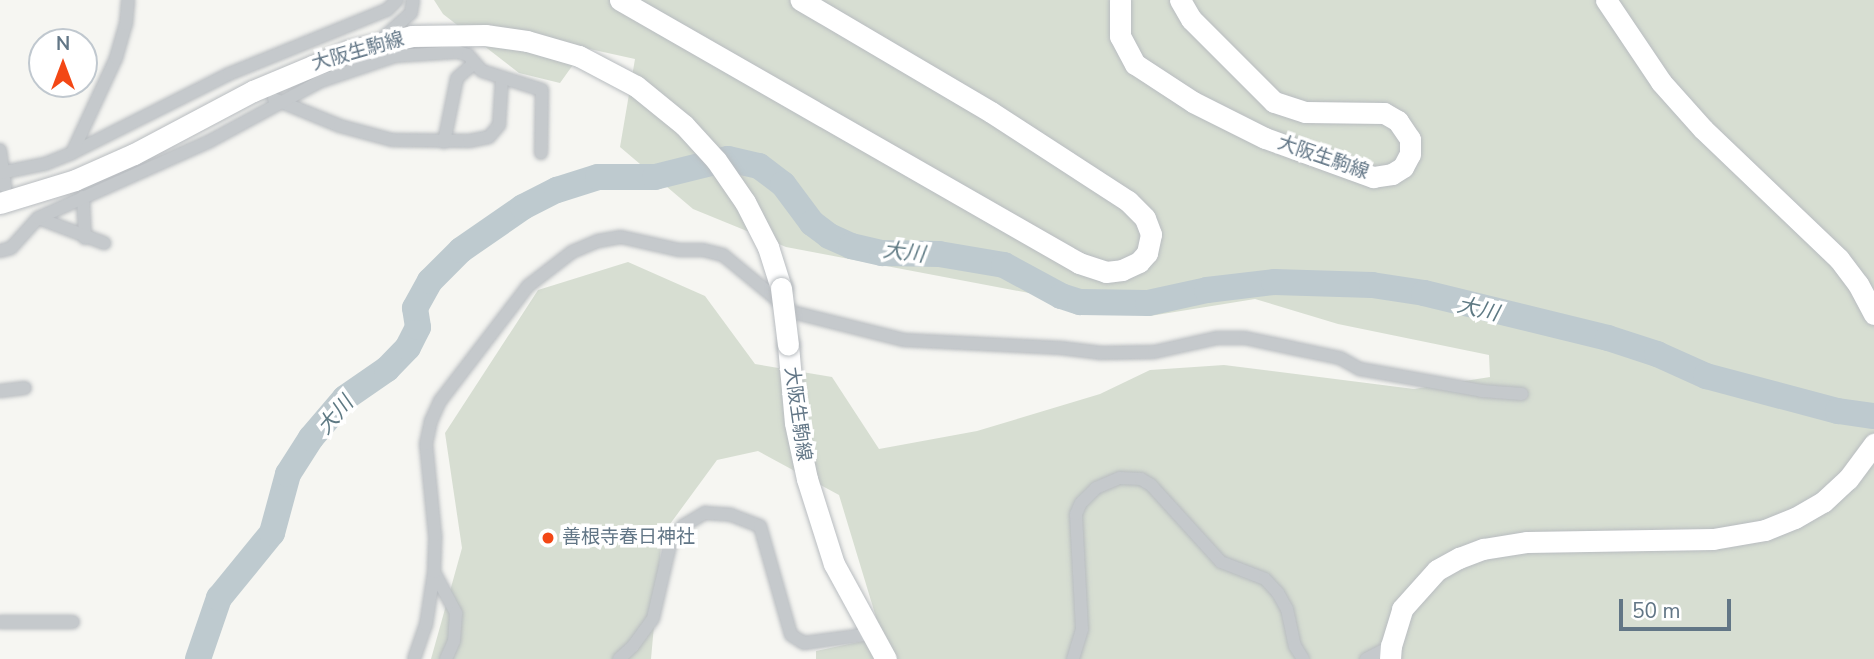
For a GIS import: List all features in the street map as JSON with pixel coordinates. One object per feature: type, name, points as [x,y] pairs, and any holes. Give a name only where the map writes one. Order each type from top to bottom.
[{"type":"main road","points":[[620,0],[892,158],[1079,262],[1106,272],[1122,271],[1139,262],[1147,253],[1151,234],[1145,218],[1128,201],[991,112],[801,0]]},
{"type":"main road","name":"大阪生駒線","points":[[1120,0],[1120,36],[1135,64],[1193,102],[1265,138],[1373,177],[1392,174],[1404,167],[1410,154],[1410,139],[1398,121],[1384,113],[1305,112],[1275,102],[1191,19],[1180,0]]},
{"type":"main road","points":[[1606,0],[1661,82],[1703,129],[1839,259],[1873,311]]},
{"type":"main road","name":"大阪生駒線","points":[[3,195],[75,180],[134,154],[253,91],[309,65],[381,41],[441,34],[485,35],[527,41],[579,56],[608,70],[636,86],[684,125],[716,160],[745,202],[768,247],[781,288],[795,423],[807,479],[834,564],[887,659]]},
{"type":"main road","points":[[1390,653],[1402,610],[1419,587],[1437,570],[1483,549],[1527,542],[1713,539],[1765,530],[1795,518],[1823,502],[1848,479],[1874,443]]},
{"type":"street","points":[[72,153],[116,58],[126,24],[128,0]]},
{"type":"street","points":[[3,172],[45,163],[72,153],[243,69],[387,10],[397,0]]},
{"type":"street","points":[[381,41],[411,13],[413,0]]},
{"type":"street","points":[[0,251],[11,248],[37,218],[211,141],[275,100],[395,56],[458,52],[468,55],[472,64],[482,72],[542,90],[541,153]]},
{"type":"street","points":[[444,142],[457,78],[472,64]]},
{"type":"street","points":[[243,69],[255,80]]},
{"type":"street","points":[[275,100],[392,140],[444,142],[489,137],[499,125],[502,78]]},
{"type":"street","points":[[0,150],[3,195]]},
{"type":"street","points":[[83,197],[85,238]]},
{"type":"street","points":[[37,218],[104,243]]},
{"type":"street","points":[[414,659],[426,625],[434,572],[435,535],[426,444],[431,421],[440,401],[528,286],[572,252],[598,241],[621,237],[679,250],[704,250],[723,255],[792,313],[904,340],[1061,348],[1100,353],[1154,352],[1217,338],[1245,338],[1340,358],[1360,369],[1482,391],[1522,394]]},
{"type":"street","points":[[0,391],[25,388]]},
{"type":"street","points":[[1073,659],[1082,629],[1076,563],[1076,514],[1081,503],[1096,488],[1120,478],[1141,479],[1151,485],[1221,562],[1265,579],[1278,593],[1287,610],[1295,646],[1303,659]]},
{"type":"street","points":[[619,659],[653,618],[670,545],[683,526],[705,513],[731,515],[760,526],[791,635],[804,643],[871,634]]},
{"type":"street","points":[[434,572],[456,613],[454,641],[446,659]]},
{"type":"street","points":[[0,622],[73,622]]},
{"type":"street","points":[[1366,659],[1390,653]]},
{"type":"shaded area","points":[[434,0],[1874,0],[1874,659],[816,659],[816,651],[882,637],[839,495],[758,451],[717,460],[662,535],[651,659],[431,659],[462,548],[445,433],[538,290],[628,262],[705,296],[755,364],[832,377],[879,449],[977,431],[1100,394],[1150,370],[1224,365],[1414,389],[1490,377],[1489,355],[1338,324],[1255,299],[1150,316],[786,247],[693,209],[620,147],[635,59],[585,48],[560,83],[519,73],[443,14]]},
{"type":"waterway","name":"大川","points":[[198,659],[219,598],[272,533],[288,474],[311,438],[345,398],[387,369],[408,347],[418,327],[415,308],[430,281],[461,250],[523,207],[557,190],[598,177],[655,177],[728,159],[759,166],[783,184],[812,223],[829,236],[851,246],[882,253],[939,254],[1004,265],[1061,296],[1080,302],[1148,303],[1207,290],[1274,282],[1372,285],[1424,293],[1608,338],[1657,354],[1706,376],[1838,411],[1874,416]]},
{"type":"place","name":"善根寺春日神社","points":[[548,538]]}]
